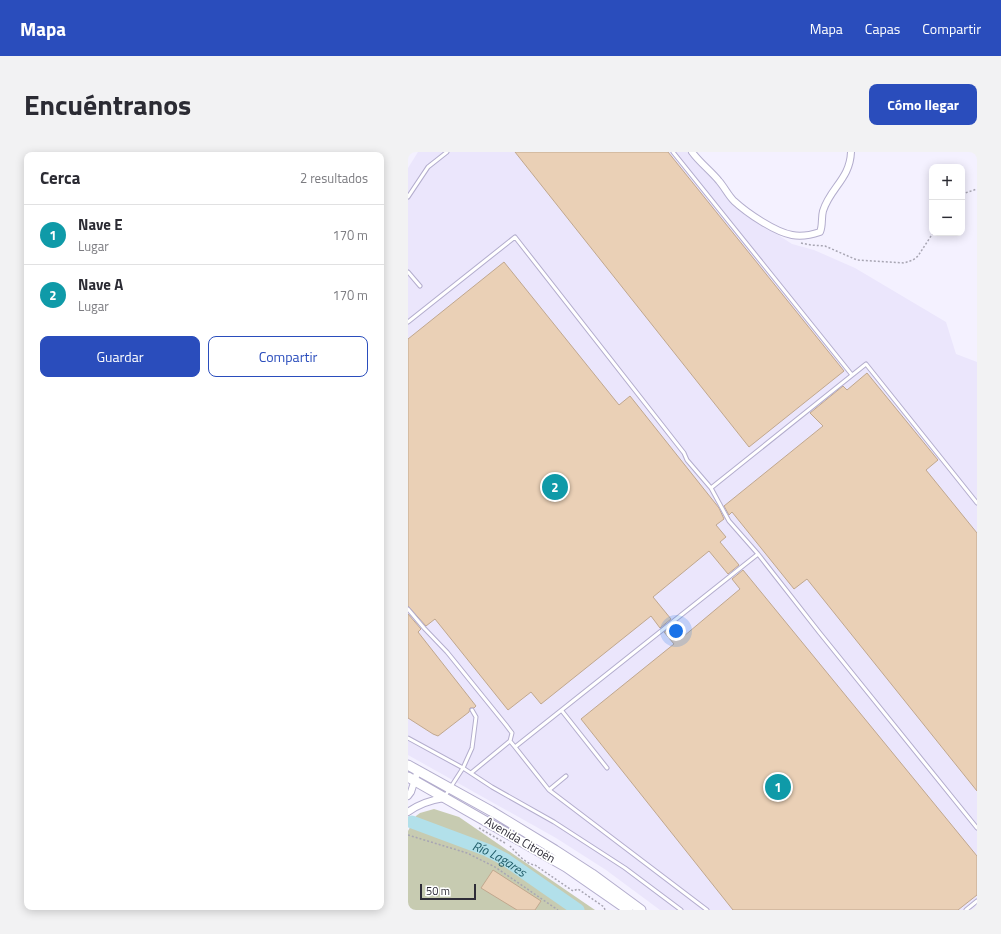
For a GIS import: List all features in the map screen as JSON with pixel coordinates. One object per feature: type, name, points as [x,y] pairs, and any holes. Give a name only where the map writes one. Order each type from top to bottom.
[{"type":"main road","points":[[408,765],[450,788]]},
{"type":"main road","name":"Avenida Citroën","points":[[411,778],[566,867],[628,910]]},
{"type":"main road","name":"Avenida Citroën","points":[[450,788],[499,816],[592,874],[641,910]]},
{"type":"street","points":[[692,152],[699,162],[720,182],[733,200],[744,210],[781,232],[794,236],[809,236],[820,232],[823,212],[829,199],[846,175],[851,152]]},
{"type":"street","points":[[408,796],[411,778],[418,770]]},
{"type":"street","points":[[408,812],[426,802],[444,798]]},
{"type":"lane","points":[[408,197],[428,167],[447,152]]},
{"type":"lane","points":[[673,152],[852,375]]},
{"type":"lane","points":[[408,322],[515,237],[684,453],[687,460],[711,488],[729,521],[758,554],[977,828]]},
{"type":"lane","points":[[408,272],[420,286]]},
{"type":"lane","points":[[711,488],[866,364],[977,503]]},
{"type":"lane","points":[[515,747],[758,554]]},
{"type":"lane","points":[[408,609],[447,652],[512,733],[510,741],[471,773]]},
{"type":"lane","points":[[444,798],[463,768],[472,748],[476,717],[472,710]]},
{"type":"lane","points":[[562,711],[608,768]]},
{"type":"lane","points":[[408,738],[463,768],[495,789],[554,822],[626,868],[681,910]]},
{"type":"lane","points":[[510,741],[549,790],[707,910]]},
{"type":"lane","points":[[549,790],[566,776]]},
{"type":"lane","points":[[966,910],[977,902]]},
{"type":"path","points":[[965,192],[977,189]]},
{"type":"path","points":[[797,242],[825,246],[857,260],[904,263],[913,260],[918,256],[930,236]]},
{"type":"path","points":[[477,826],[483,831],[511,846],[531,865],[535,865],[573,890],[578,890],[604,907],[605,910]]},
{"type":"path","points":[[408,835],[467,852],[495,867],[558,910]]},
{"type":"shaded area","points":[[418,152],[687,152],[705,172],[712,175],[740,210],[792,244],[814,250],[855,268],[946,322],[956,354],[977,362],[977,910],[660,910],[606,870],[556,838],[408,755],[408,168]]},
{"type":"green space","points":[[434,809],[459,817],[595,910],[408,910],[408,831],[416,816],[420,813]]},
{"type":"building","points":[[515,152],[668,152],[844,371],[749,447]]},
{"type":"building","points":[[504,262],[619,405],[630,396],[719,508],[724,519],[716,525],[726,537],[720,542],[739,565],[728,574],[709,551],[653,597],[671,619],[660,628],[651,616],[541,704],[531,692],[508,710],[435,619],[426,626],[408,606],[408,339]]},
{"type":"building","points":[[867,373],[938,460],[926,470],[977,533],[977,791],[807,579],[794,589],[732,512],[729,515],[724,506],[823,426],[810,413],[843,386],[847,390]]},
{"type":"building","points":[[743,570],[977,856],[977,895],[958,910],[733,910],[581,719],[674,644],[664,632],[675,624],[684,636],[740,589],[732,579]]},
{"type":"building","points":[[408,614],[421,629],[418,632],[476,706],[474,708],[470,708],[469,712],[438,736],[408,718]]},
{"type":"building","points":[[493,870],[541,901],[535,910],[517,910],[481,888]]},
{"type":"waterway","name":"Río Lagares","points":[[412,822],[487,850],[506,860],[578,910]]},
{"type":"place","name":"Nave A","points":[[555,487]]},
{"type":"place","name":"Nave E","points":[[778,787]]}]
